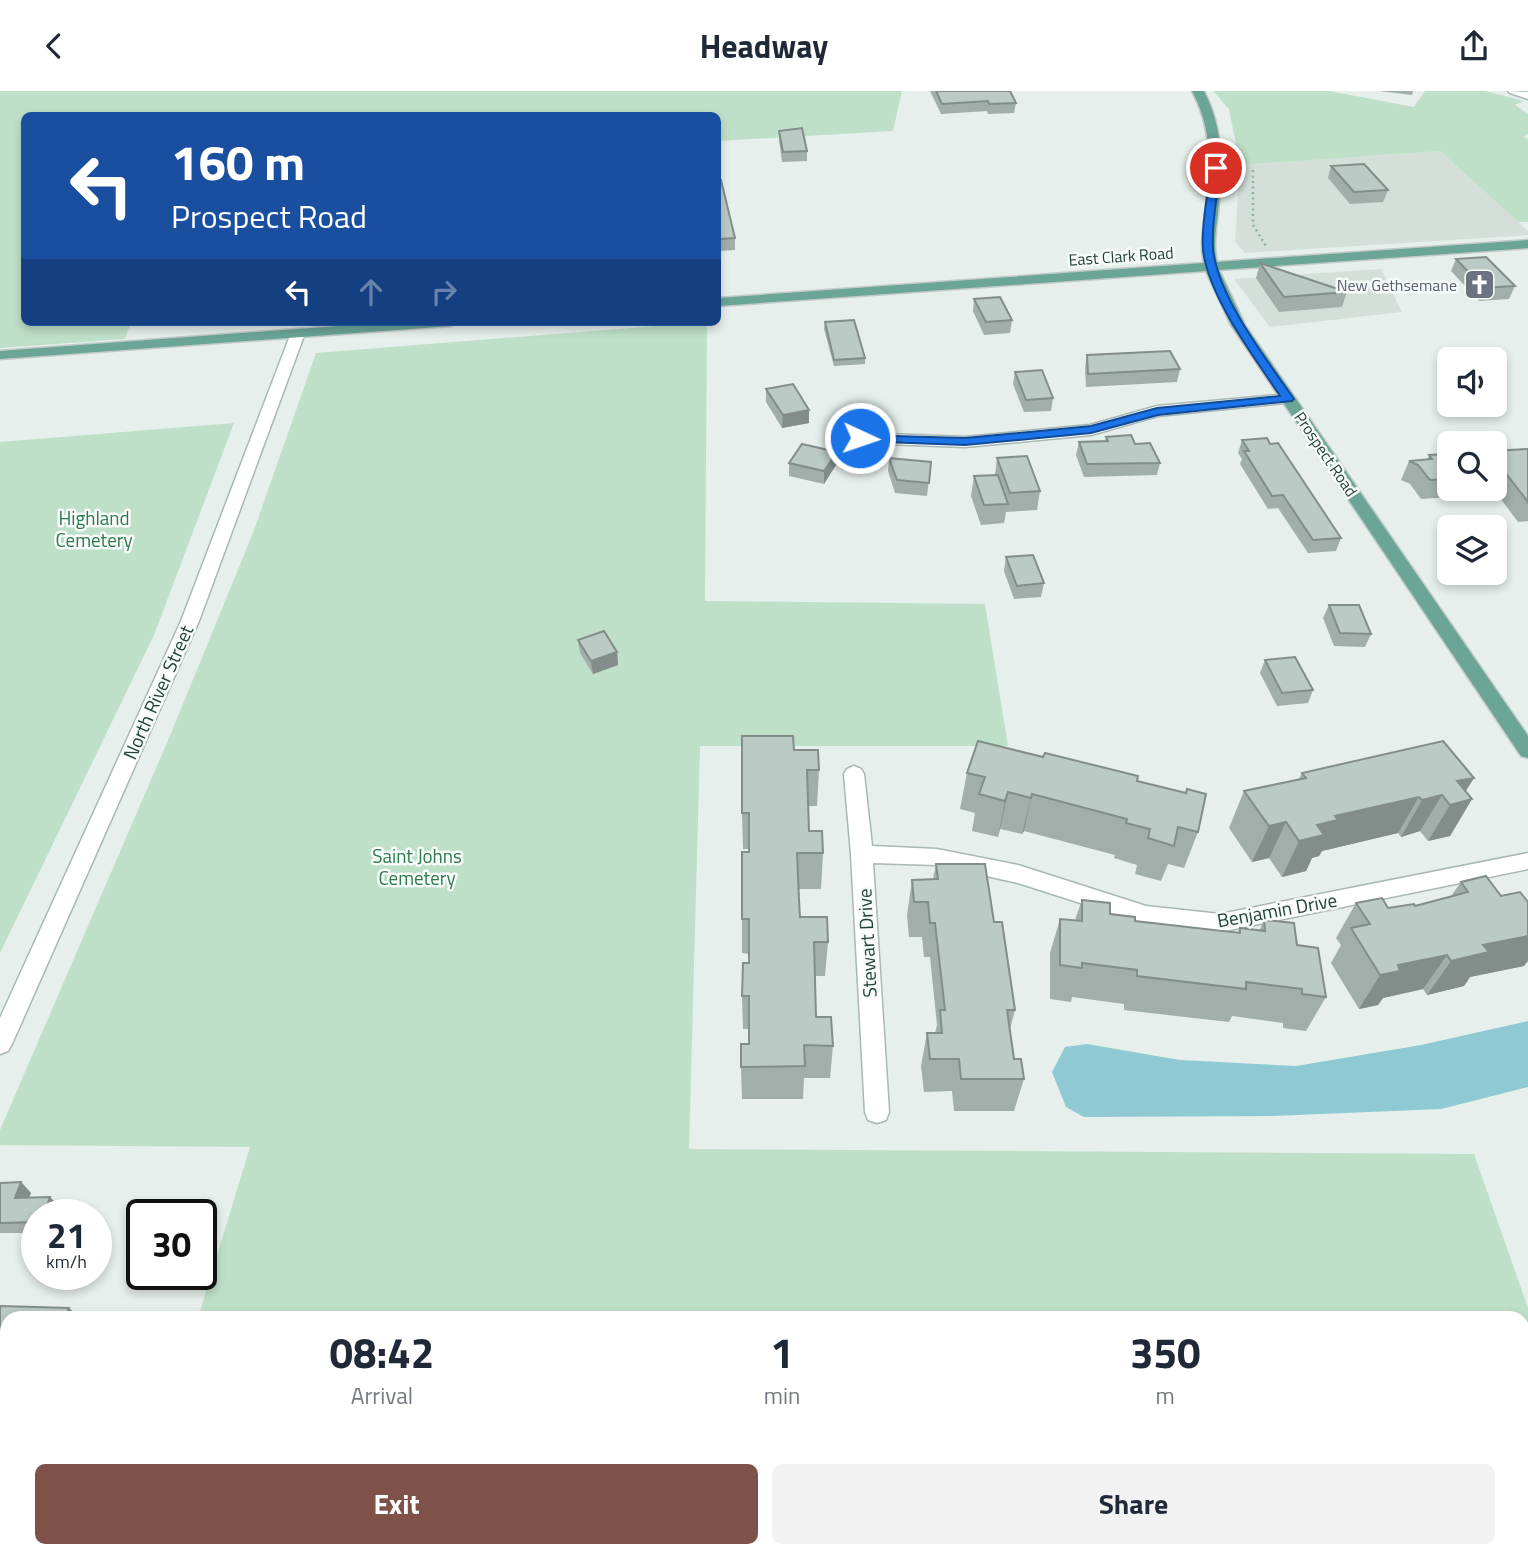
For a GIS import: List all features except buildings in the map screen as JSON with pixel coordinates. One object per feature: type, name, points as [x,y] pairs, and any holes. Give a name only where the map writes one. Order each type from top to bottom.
[{"type":"main road","name":"Prospect Road","points":[[1198,91],[1211,112],[1217,134],[1208,246],[1211,267],[1238,325],[1528,751]]},
{"type":"main road","name":"East Clark Road","points":[[721,302],[1528,244]]},
{"type":"main road","points":[[0,355],[395,326]]},
{"type":"street","points":[[1514,91],[1528,96]]},
{"type":"street","name":"North River Street","points":[[0,1044],[190,621],[298,333]]},
{"type":"street","points":[[860,438],[965,442],[1091,430],[1157,411],[1288,399]]},
{"type":"street","name":"Stewart Drive","points":[[854,774],[862,854],[877,1112]]},
{"type":"street","name":"Benjamin Drive","points":[[862,854],[937,857],[1018,874],[1146,915],[1220,923],[1528,861]]},
{"type":"path","points":[[1254,170],[1253,225],[1265,246],[1278,245]]},
{"type":"shaded area","points":[[1440,151],[1528,231],[1528,235],[1245,253],[1235,242],[1240,165]]},
{"type":"shaded area","points":[[1381,269],[1402,312],[1270,327],[1234,279]]},
{"type":"green space","points":[[0,91],[902,91],[893,131],[721,141],[721,112],[21,112],[21,326],[130,326],[125,339],[0,348]]},
{"type":"green space","points":[[1213,91],[1329,91],[1414,107],[1425,91],[1485,91],[1524,101],[1515,105],[1528,114],[1528,134],[1523,137],[1528,139],[1528,222],[1518,222],[1440,151],[1240,165],[1229,109]]},
{"type":"green space","name":"Saint Johns Cemetery","points":[[657,326],[707,326],[705,601],[985,604],[1008,746],[700,746],[689,1149],[1474,1154],[1528,1311],[200,1311],[207,1290],[217,1290],[217,1256],[250,1147],[0,1145],[0,1130],[169,738],[253,533],[316,353]]},
{"type":"green space","name":"Highland Cemetery","points":[[234,423],[154,635],[0,953],[0,442]]},
{"type":"water","points":[[1528,1021],[1528,1087],[1441,1109],[1272,1116],[1084,1117],[1066,1107],[1052,1072],[1065,1047],[1087,1044],[1180,1060],[1296,1066],[1421,1045]]},
{"type":"place","name":"New Gethsemane","points":[[1480,285]]},
{"type":"route","points":[[860,438],[965,442],[1091,430],[1157,411],[1288,399],[1238,325],[1211,267],[1208,246],[1216,168]]}]
